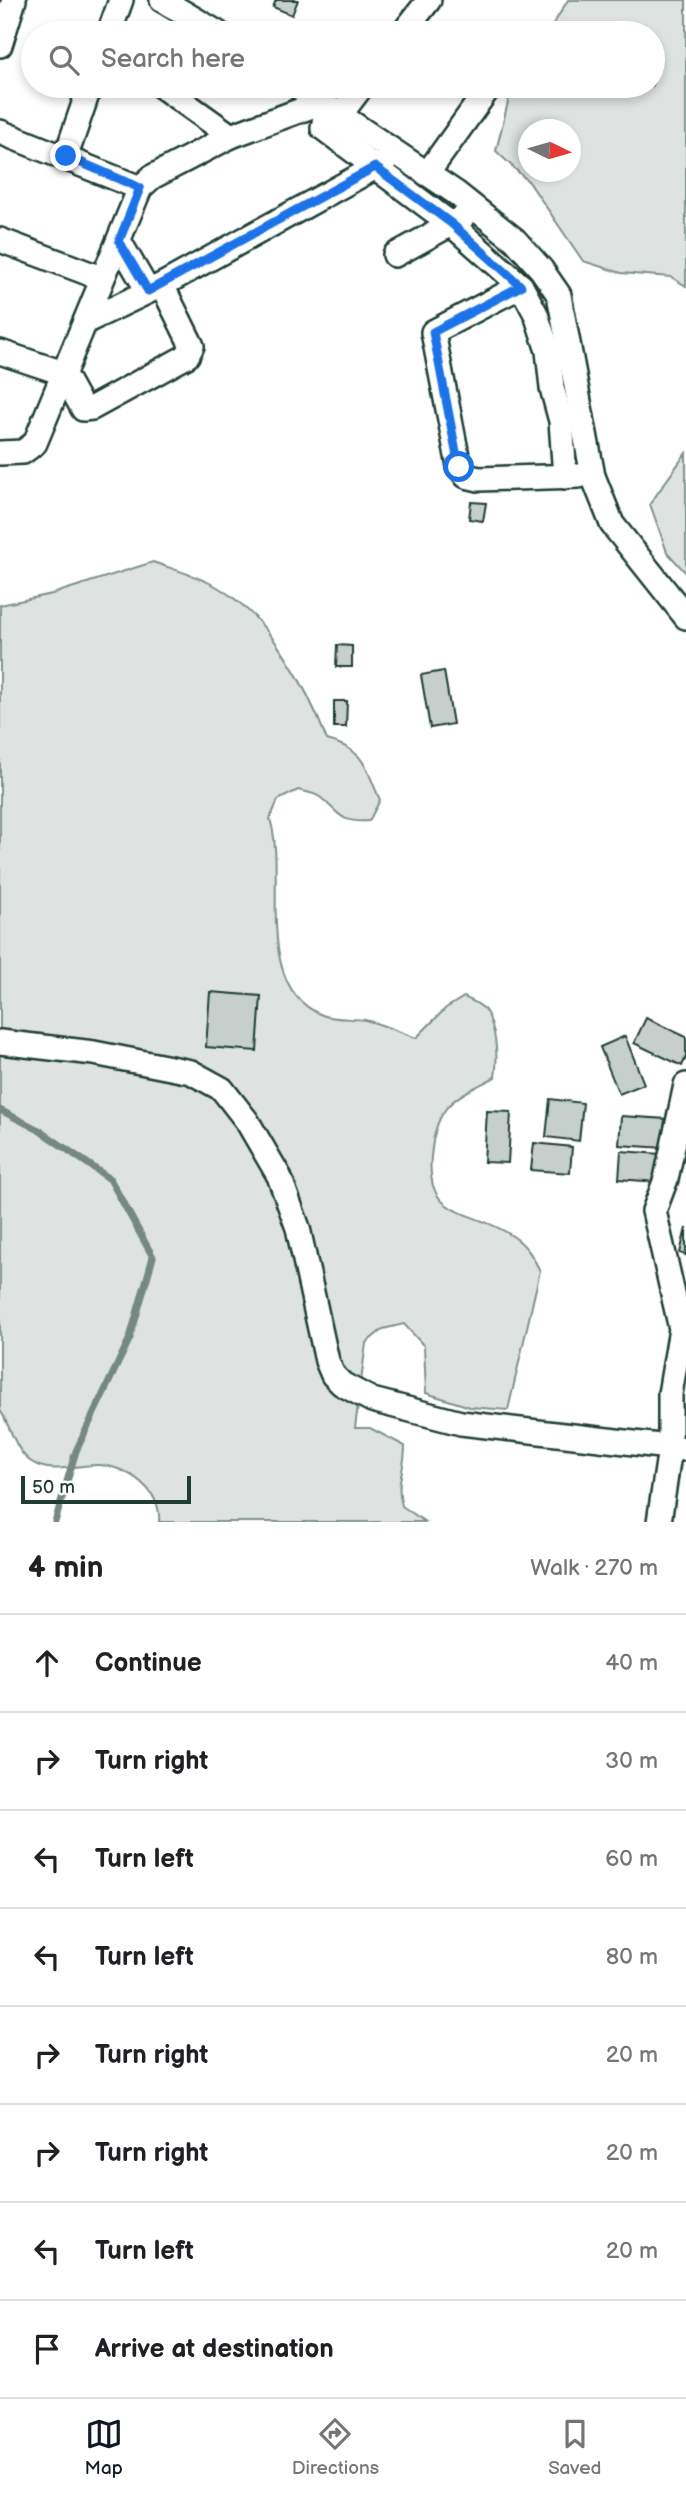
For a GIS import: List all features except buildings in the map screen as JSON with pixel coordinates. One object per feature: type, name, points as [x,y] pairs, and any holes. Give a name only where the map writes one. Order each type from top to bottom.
[{"type":"street","points":[[0,45],[14,0]]},
{"type":"street","points":[[113,21],[121,0]]},
{"type":"street","points":[[162,0],[198,21]]},
{"type":"street","points":[[412,21],[427,1]]},
{"type":"street","points":[[66,156],[86,98]]},
{"type":"street","points":[[178,98],[231,136]]},
{"type":"street","points":[[314,98],[427,174],[515,240],[559,295],[593,476],[612,524],[686,617]]},
{"type":"street","points":[[0,453],[23,452],[35,443],[140,188],[152,177],[231,136],[329,108],[344,98]]},
{"type":"street","points":[[427,174],[481,98]]},
{"type":"street","points":[[329,108],[323,128],[452,224],[521,286],[536,314],[548,351],[564,441],[565,477]]},
{"type":"street","points":[[0,132],[66,156],[140,188]]},
{"type":"street","points":[[85,321],[155,288],[398,154]]},
{"type":"street","points":[[395,255],[477,210]]},
{"type":"street","points":[[0,240],[101,278]]},
{"type":"street","points":[[0,352],[63,373],[78,402],[86,410],[187,356],[192,346],[155,288],[119,241]]},
{"type":"street","points":[[521,286],[433,332],[459,467],[466,476],[479,479],[593,476]]},
{"type":"street","points":[[0,1042],[94,1053],[191,1072],[222,1089],[247,1121],[279,1176],[298,1228],[327,1361],[342,1384],[372,1400],[461,1423],[678,1449]]},
{"type":"street","points":[[659,1522],[678,1449],[670,1394],[681,1329],[654,1211],[666,1179],[686,1085]]},
{"type":"shaded area","points":[[568,0],[686,0],[686,286],[671,277],[621,273],[583,261],[529,182],[581,182],[581,119],[518,119],[518,172],[496,151],[509,98],[665,98],[665,21],[555,21]]},
{"type":"shaded area","points":[[686,453],[686,573],[667,552],[650,504]]},
{"type":"shaded area","points":[[153,562],[219,588],[255,617],[285,655],[309,698],[327,740],[350,749],[357,755],[367,769],[380,800],[369,821],[359,821],[346,819],[318,796],[298,790],[278,800],[270,819],[276,868],[279,955],[286,980],[300,1001],[322,1015],[365,1020],[416,1038],[446,1008],[464,997],[482,1007],[492,1024],[496,1052],[495,1077],[460,1096],[445,1111],[435,1133],[431,1172],[434,1189],[442,1201],[452,1209],[497,1227],[514,1237],[523,1244],[540,1271],[508,1410],[470,1407],[426,1393],[424,1346],[404,1324],[383,1329],[366,1343],[355,1428],[370,1428],[405,1446],[400,1482],[402,1506],[425,1522],[159,1522],[155,1500],[132,1475],[110,1466],[55,1469],[30,1461],[17,1444],[0,1410],[0,605],[52,594]]},
{"type":"waterway","points":[[0,1110],[39,1130],[110,1179],[153,1257],[130,1338],[76,1451],[55,1522]]},
{"type":"route","points":[[66,156],[140,188],[119,241],[148,291],[375,167],[452,224],[503,267],[521,286],[433,332],[459,467]]}]
